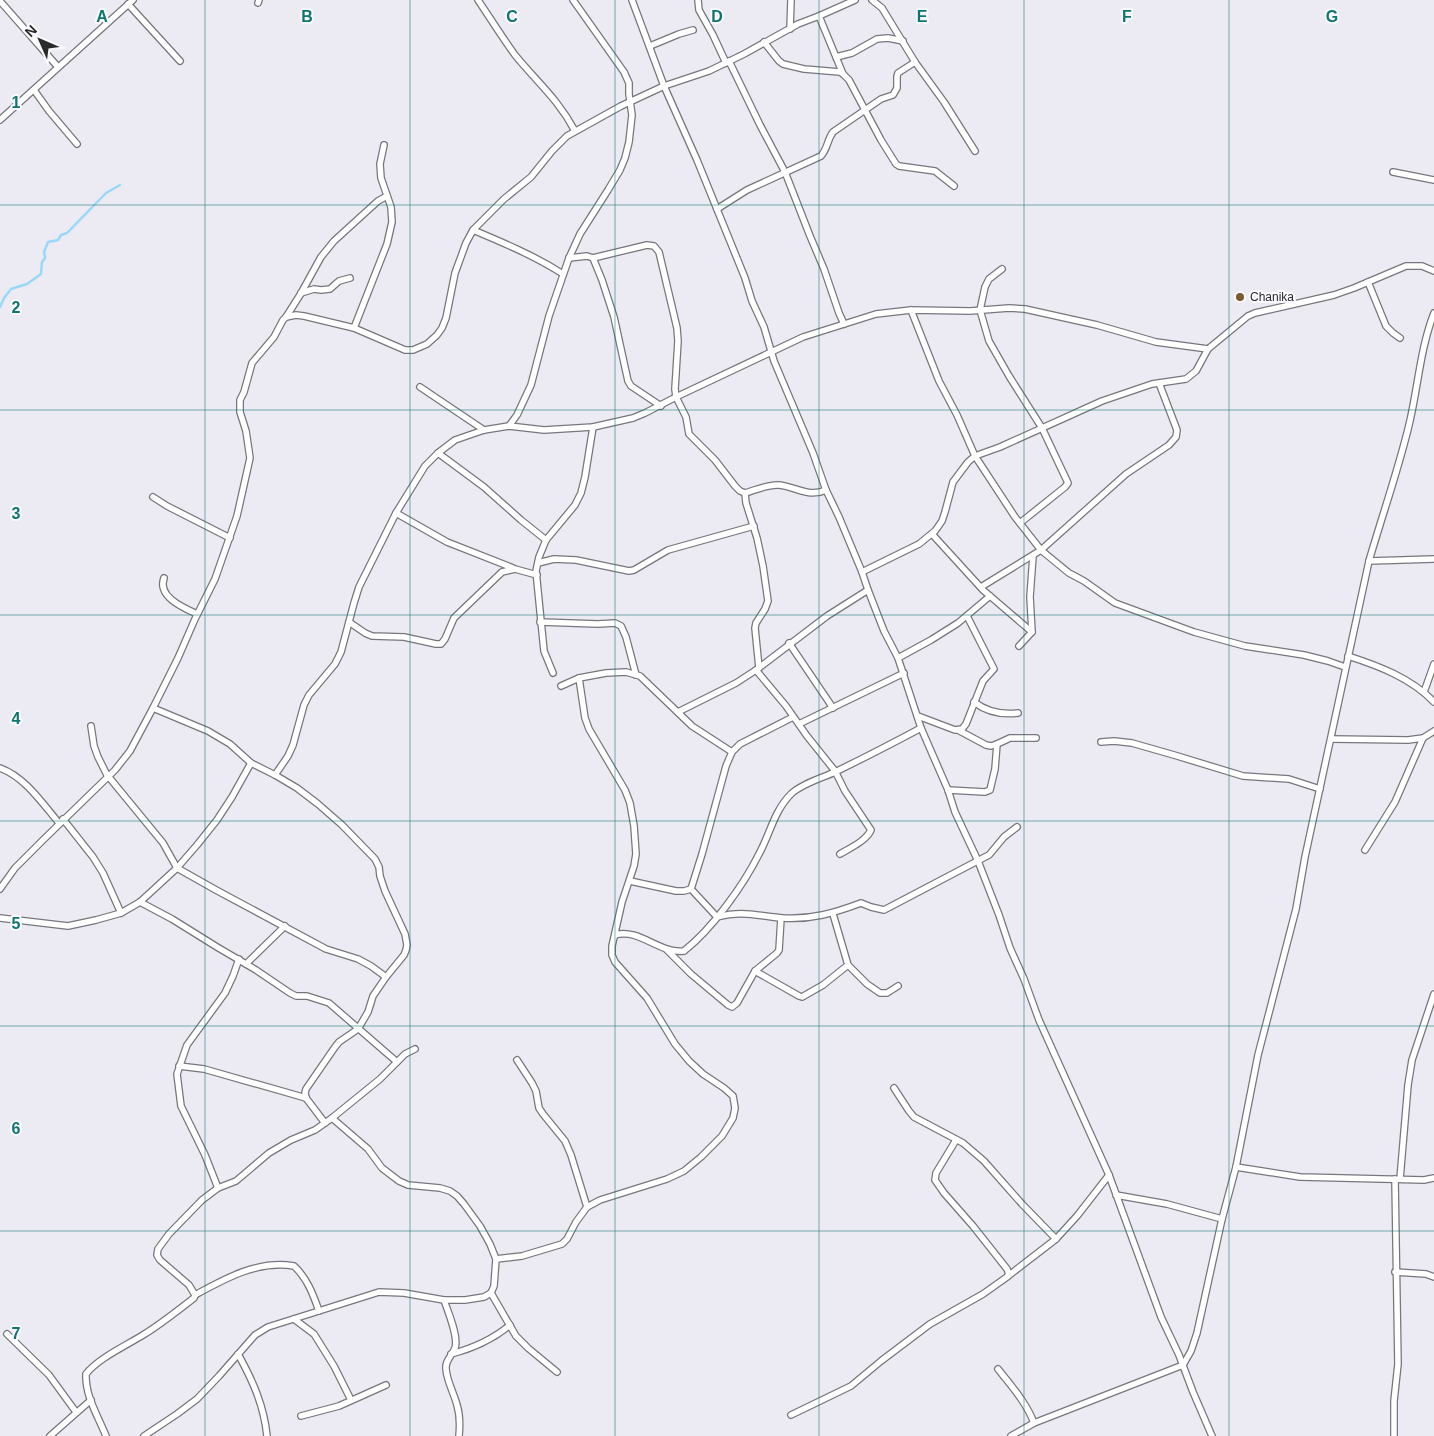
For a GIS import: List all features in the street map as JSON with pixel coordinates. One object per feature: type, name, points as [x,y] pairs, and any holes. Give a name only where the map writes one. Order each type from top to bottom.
[{"type":"street","points":[[478,0],[515,55],[555,98],[575,131]]},
{"type":"street","points":[[509,426],[517,415],[531,386],[547,323],[568,258],[580,234],[620,170],[625,158],[631,120],[629,83],[624,72],[573,0]]},
{"type":"street","points":[[632,0],[664,86],[745,278],[788,397],[862,572],[884,631],[904,673],[921,728],[948,790],[955,812],[978,861],[1039,1020],[1109,1175],[1162,1317],[1212,1436]]},
{"type":"street","points":[[698,0],[699,10],[785,172],[844,324]]},
{"type":"street","points":[[790,28],[791,0]]},
{"type":"street","points":[[286,317],[304,316],[354,328],[405,350],[413,350],[428,344],[442,328],[446,318],[455,273],[473,230],[504,199],[530,177],[559,143],[575,131],[631,101],[664,86],[709,71],[798,24],[855,0]]},
{"type":"street","points":[[872,0],[882,8],[915,62],[944,102],[976,152]]},
{"type":"street","points":[[1,1],[58,67]]},
{"type":"street","points":[[0,120],[131,2],[180,61]]},
{"type":"street","points":[[819,16],[843,74],[887,152],[896,164],[935,171],[954,186]]},
{"type":"street","points":[[650,46],[693,30]]},
{"type":"street","points":[[836,57],[852,53],[877,38],[903,41]]},
{"type":"street","points":[[764,42],[783,64],[843,74]]},
{"type":"street","points":[[717,209],[743,192],[821,156],[827,149],[830,135],[833,132],[881,99],[892,95],[897,88],[898,73],[915,62]]},
{"type":"street","points":[[34,90],[49,111],[78,144]]},
{"type":"street","points":[[354,328],[387,244],[392,222],[391,207],[381,178],[380,164],[384,145]]},
{"type":"street","points":[[1393,172],[1434,180]]},
{"type":"street","points":[[0,889],[15,868],[108,777],[130,751],[178,658],[215,579],[237,516],[250,458],[246,431],[240,412],[240,400],[252,363],[270,344],[321,257],[334,241],[378,201],[387,196]]},
{"type":"street","points":[[473,230],[545,262],[563,274]]},
{"type":"street","points":[[568,258],[586,256],[593,258],[647,245],[654,246],[659,252],[677,328],[676,398],[686,417],[689,434],[710,455],[740,491],[745,493],[772,485],[812,494],[818,494],[826,490]]},
{"type":"street","points":[[593,258],[614,317],[628,381],[631,386],[661,406]]},
{"type":"street","points":[[862,572],[919,544],[932,534],[942,521],[953,482],[975,456],[1000,447],[1130,390],[1186,379],[1192,375],[1203,360],[1208,349],[1248,316],[1255,313],[1354,288],[1410,265],[1422,266],[1434,271]]},
{"type":"street","points":[[1002,269],[989,279],[985,287],[980,310],[989,341],[1042,428],[1068,483],[1020,522]]},
{"type":"street","points":[[301,293],[308,290],[330,290],[339,281],[350,278]]},
{"type":"street","points":[[1368,282],[1386,326],[1400,338]]},
{"type":"street","points":[[275,775],[293,745],[304,705],[309,695],[335,664],[341,652],[360,587],[396,513],[425,466],[438,452],[455,440],[484,430],[509,426],[544,430],[593,427],[633,418],[803,338],[876,314],[911,310],[1025,309],[1097,325],[1156,342],[1208,349]]},
{"type":"street","points":[[911,310],[939,381],[958,415],[975,456],[1041,550],[1069,573],[1115,603],[1163,622],[1245,646],[1304,655],[1345,667]]},
{"type":"street","points":[[1011,1436],[1034,1423],[1183,1365],[1191,1351],[1236,1167],[1258,1055],[1296,910],[1305,857],[1369,561],[1401,462],[1414,404],[1417,379],[1434,313]]},
{"type":"street","points":[[981,587],[1041,550],[1126,474],[1176,438],[1177,430],[1159,383]]},
{"type":"street","points":[[420,387],[484,430]]},
{"type":"street","points":[[552,673],[544,651],[540,622],[538,563],[546,540],[575,505],[581,493],[593,427]]},
{"type":"street","points":[[438,452],[484,487],[546,540]]},
{"type":"street","points":[[745,493],[763,566],[768,601],[766,609],[756,623],[755,628],[757,669],[836,772],[871,830],[865,838],[840,854]]},
{"type":"street","points":[[153,497],[230,538]]},
{"type":"street","points":[[396,513],[447,542],[515,569],[537,575]]},
{"type":"street","points":[[538,563],[554,559],[576,560],[629,571],[668,550],[754,526]]},
{"type":"street","points":[[932,534],[990,596],[1032,632]]},
{"type":"street","points":[[1019,646],[1032,632],[1030,597],[1033,556]]},
{"type":"street","points":[[1369,561],[1434,559]]},
{"type":"street","points":[[349,622],[372,636],[404,637],[440,644],[445,640],[454,618],[460,612],[502,572],[515,569]]},
{"type":"street","points":[[164,578],[163,589],[168,596],[184,608],[197,614]]},
{"type":"street","points":[[678,712],[736,683],[827,616],[868,590]]},
{"type":"street","points":[[898,658],[958,623],[990,596]]},
{"type":"street","points":[[958,730],[962,729],[966,724],[984,681],[994,667],[967,616]]},
{"type":"street","points":[[540,622],[619,624],[626,637],[636,675]]},
{"type":"street","points":[[789,643],[833,708]]},
{"type":"street","points":[[1348,656],[1389,671],[1424,692],[1434,702]]},
{"type":"street","points":[[1424,692],[1434,664]]},
{"type":"street","points":[[561,686],[579,678],[606,673],[626,672],[640,676],[692,726],[732,752]]},
{"type":"street","points":[[800,724],[904,673]]},
{"type":"street","points":[[496,1259],[522,1256],[562,1244],[587,1207],[600,1200],[667,1178],[684,1170],[722,1136],[733,1118],[735,1108],[733,1096],[703,1074],[684,1056],[670,1038],[647,998],[615,962],[612,955],[612,946],[622,902],[630,881],[636,854],[634,826],[630,803],[625,790],[589,729],[585,718],[579,678]]},
{"type":"street","points":[[974,702],[986,710],[1008,714],[1018,713]]},
{"type":"street","points":[[153,708],[208,731],[230,744],[251,763],[298,788],[342,825],[375,859],[379,868],[385,891],[407,945],[404,955],[373,996],[368,1012],[358,1029],[334,1047],[305,1093],[306,1098],[325,1123]]},
{"type":"street","points":[[918,716],[958,730],[991,746],[1010,738],[1036,738]]},
{"type":"street","points":[[691,889],[726,766],[732,752],[751,737],[793,717]]},
{"type":"street","points":[[91,726],[94,746],[108,777],[163,843],[177,868],[326,949],[358,959],[386,977]]},
{"type":"street","points":[[615,935],[628,934],[668,950],[684,951],[717,917],[747,875],[760,853],[782,805],[790,795],[796,790],[836,772],[921,728]]},
{"type":"street","points":[[1331,739],[1408,740],[1423,738],[1434,731]]},
{"type":"street","points":[[1365,850],[1395,802],[1423,738]]},
{"type":"street","points":[[1101,742],[1132,743],[1243,776],[1289,779],[1320,789]]},
{"type":"street","points":[[948,790],[985,792],[990,790],[995,769],[997,744]]},
{"type":"street","points":[[0,918],[68,926],[121,913],[140,902],[177,868],[217,820],[244,778],[251,763]]},
{"type":"street","points":[[0,768],[10,771],[23,782],[93,857],[121,913]]},
{"type":"street","points":[[717,917],[735,913],[781,918],[801,918],[833,914],[861,903],[883,910],[888,909],[978,861],[989,854],[1004,836],[1017,827]]},
{"type":"street","points":[[630,881],[676,891],[691,889]]},
{"type":"street","points":[[691,889],[717,917]]},
{"type":"street","points":[[140,902],[239,959],[296,996],[307,996],[328,1003],[397,1062]]},
{"type":"street","points":[[833,914],[848,965],[867,984],[880,993],[886,993],[898,986]]},
{"type":"street","points":[[668,950],[690,974],[732,1007],[737,1003],[755,972],[779,950],[781,918]]},
{"type":"street","points":[[246,964],[286,926]]},
{"type":"street","points":[[218,1188],[205,1155],[181,1106],[177,1074],[187,1045],[225,993],[239,959]]},
{"type":"street","points":[[755,972],[802,997],[823,985],[848,965]]},
{"type":"street","points":[[1394,1436],[1394,1401],[1398,1364],[1396,1272],[1397,1179],[1412,1060],[1434,994]]},
{"type":"street","points":[[195,1295],[190,1285],[160,1260],[157,1255],[158,1249],[169,1234],[202,1200],[218,1188],[236,1181],[269,1152],[315,1130],[325,1123],[380,1079],[405,1054],[415,1049]]},
{"type":"street","points":[[517,1060],[536,1091],[539,1108],[565,1141],[587,1207]]},
{"type":"street","points":[[180,1066],[221,1074],[306,1098]]},
{"type":"street","points":[[894,1088],[914,1117],[956,1140],[984,1161],[1056,1240]]},
{"type":"street","points":[[144,1436],[196,1399],[255,1335],[264,1329],[379,1292],[404,1293],[444,1300],[465,1300],[484,1297],[491,1292],[494,1286],[496,1259],[480,1226],[457,1196],[450,1191],[440,1188],[408,1185],[399,1181],[382,1168],[368,1150],[332,1118]]},
{"type":"street","points":[[956,1140],[936,1173],[935,1180],[1007,1269],[1009,1274],[1006,1277]]},
{"type":"street","points":[[1236,1167],[1300,1177],[1424,1180],[1434,1178]]},
{"type":"street","points":[[791,1415],[851,1386],[930,1324],[983,1294],[1056,1240],[1109,1175]]},
{"type":"street","points":[[1116,1195],[1167,1204],[1222,1219]]},
{"type":"street","points":[[106,1436],[91,1400],[86,1382],[86,1374],[90,1368],[166,1320],[194,1298],[195,1295],[231,1276],[245,1271],[285,1264],[294,1266],[307,1280],[319,1311]]},
{"type":"street","points":[[1396,1272],[1426,1274],[1434,1277]]},
{"type":"street","points":[[491,1292],[516,1336],[557,1372]]},
{"type":"street","points":[[444,1300],[456,1337],[455,1348],[447,1360],[445,1368],[460,1416],[459,1436]]},
{"type":"street","points":[[294,1319],[320,1341],[351,1400]]},
{"type":"street","points":[[451,1354],[472,1348],[510,1325]]},
{"type":"street","points":[[7,1334],[50,1375],[76,1412]]},
{"type":"street","points":[[238,1354],[258,1392],[267,1436]]},
{"type":"street","points":[[998,1369],[1020,1396],[1029,1410],[1034,1423]]},
{"type":"street","points":[[301,1416],[340,1406],[386,1385]]},
{"type":"street","points":[[50,1436],[91,1400]]},
{"type":"waterway","points":[[0,307],[11,289],[27,284],[41,274],[42,262],[45,258],[44,252],[48,242],[58,240],[61,235],[67,233],[106,193],[120,185]]},
{"type":"place","name":"Chanika","points":[[1240,297]]}]
